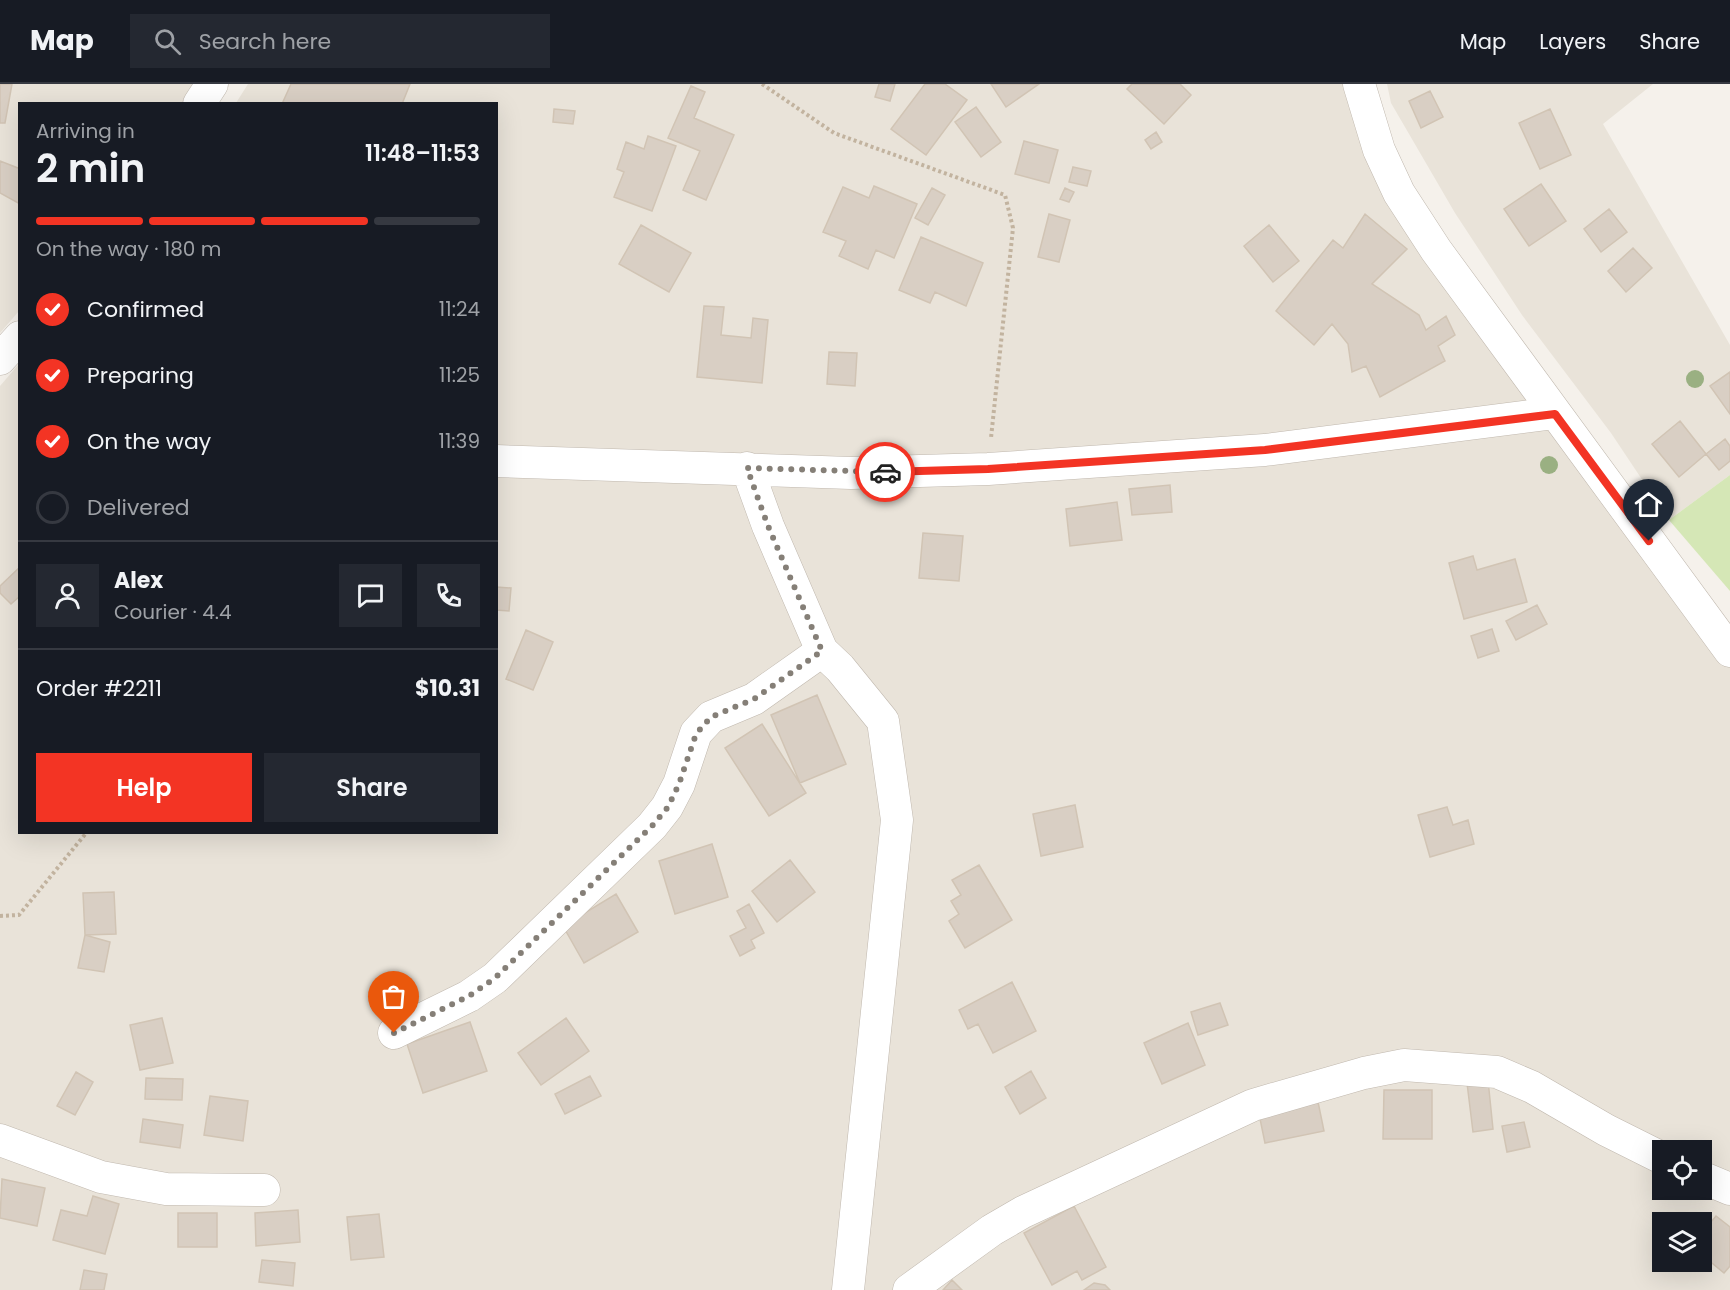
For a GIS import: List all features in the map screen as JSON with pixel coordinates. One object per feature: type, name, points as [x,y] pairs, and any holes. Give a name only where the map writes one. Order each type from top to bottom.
[{"type":"street","points":[[200,102],[212,84]]},
{"type":"street","points":[[1359,84],[1379,150],[1399,193],[1436,250],[1730,651]]},
{"type":"street","points":[[0,359],[18,339]]},
{"type":"street","points":[[0,365],[18,371]]},
{"type":"street","points":[[498,461],[851,473],[988,469],[1265,450],[1555,414]]},
{"type":"street","points":[[747,468],[768,526],[822,651],[840,668],[883,721],[897,820],[848,1290]]},
{"type":"street","points":[[394,1033],[469,996],[495,978],[652,826],[668,807],[679,784],[696,734],[711,717],[754,699],[822,651]]},
{"type":"street","points":[[909,1290],[992,1230],[1023,1212],[1253,1105],[1364,1073],[1404,1065],[1497,1072],[1532,1087],[1606,1130],[1652,1153]]},
{"type":"street","points":[[0,1140],[101,1177],[166,1189],[264,1190]]},
{"type":"street","points":[[1712,1182],[1730,1189]]},
{"type":"path","points":[[762,84],[834,134],[1005,195],[1013,228],[988,469]]},
{"type":"path","points":[[0,915],[19,915],[71,855],[86,834]]},
{"type":"shaded area","points":[[0,84],[199,84],[185,102],[18,102],[18,312],[0,333]]},
{"type":"shaded area","points":[[248,84],[1357,84],[1370,133],[1730,649],[1730,1290],[0,1290],[0,386],[18,365],[18,834],[498,834],[498,102],[237,102]]},
{"type":"shaded area","points":[[1387,84],[1653,84],[1603,124],[1730,345],[1730,475],[1669,520],[1611,433],[1522,315],[1455,213],[1391,103]]},
{"type":"green space","points":[[1730,475],[1730,591],[1669,520]]},
{"type":"building","points":[[0,84],[12,84],[5,123],[0,123]]},
{"type":"building","points":[[291,84],[410,84],[403,102],[283,102]]},
{"type":"building","points":[[879,84],[895,84],[890,101],[875,97]]},
{"type":"building","points":[[925,84],[945,84],[967,100],[926,155],[891,129]]},
{"type":"building","points":[[991,84],[1039,84],[1006,107]]},
{"type":"building","points":[[1132,84],[1180,84],[1191,95],[1164,124],[1127,89]]},
{"type":"building","points":[[691,86],[705,92],[694,118],[734,135],[706,200],[683,190],[700,151],[668,138]]},
{"type":"building","points":[[1430,91],[1443,117],[1421,128],[1409,101]]},
{"type":"building","points":[[976,107],[1001,142],[981,157],[955,122]]},
{"type":"building","points":[[554,109],[575,111],[573,124],[553,122]]},
{"type":"building","points":[[1550,109],[1571,155],[1540,169],[1519,123]]},
{"type":"building","points":[[1156,132],[1162,142],[1151,149],[1145,140]]},
{"type":"building","points":[[648,136],[676,146],[652,211],[614,197],[624,172],[617,169],[626,142],[644,149]]},
{"type":"building","points":[[1024,141],[1058,150],[1049,183],[1015,174]]},
{"type":"building","points":[[0,161],[18,168],[18,203],[0,193]]},
{"type":"building","points":[[1073,167],[1091,171],[1087,186],[1069,182]]},
{"type":"building","points":[[1541,184],[1566,221],[1529,246],[1504,209]]},
{"type":"building","points":[[874,186],[917,204],[894,258],[876,250],[868,269],[839,256],[846,241],[823,232],[843,187],[869,198]]},
{"type":"building","points":[[932,188],[945,195],[928,225],[915,218]]},
{"type":"building","points":[[1065,188],[1074,192],[1069,202],[1060,199]]},
{"type":"building","points":[[1609,209],[1627,232],[1601,252],[1584,229]]},
{"type":"building","points":[[1049,214],[1070,220],[1059,262],[1038,257]]},
{"type":"building","points":[[1365,214],[1407,249],[1372,284],[1419,315],[1426,330],[1446,316],[1455,335],[1438,346],[1445,361],[1380,397],[1366,366],[1352,372],[1348,344],[1332,324],[1314,345],[1276,311],[1333,240],[1343,248]]},
{"type":"building","points":[[641,225],[691,253],[669,292],[619,264]]},
{"type":"building","points":[[1269,225],[1299,261],[1273,282],[1244,246]]},
{"type":"building","points":[[921,237],[983,263],[966,306],[935,292],[930,303],[899,290]]},
{"type":"building","points":[[1633,248],[1652,268],[1626,292],[1608,271]]},
{"type":"building","points":[[704,306],[724,307],[721,335],[751,338],[753,318],[768,320],[762,383],[697,377]]},
{"type":"building","points":[[829,352],[857,353],[855,386],[827,384]]},
{"type":"building","points":[[1730,372],[1730,414],[1710,386]]},
{"type":"building","points":[[1680,421],[1706,454],[1679,477],[1652,444]]},
{"type":"building","points":[[1725,439],[1730,446],[1730,461],[1719,470],[1706,454]]},
{"type":"building","points":[[1170,485],[1172,512],[1132,515],[1129,489]]},
{"type":"building","points":[[1117,502],[1122,540],[1070,546],[1066,509]]},
{"type":"building","points":[[923,533],[963,536],[959,581],[919,578]]},
{"type":"building","points":[[1473,556],[1477,570],[1515,559],[1527,602],[1464,619],[1449,563]]},
{"type":"building","points":[[18,569],[18,598],[11,604],[0,593],[0,586]]},
{"type":"building","points":[[498,587],[511,588],[509,611],[498,610]]},
{"type":"building","points":[[1537,605],[1547,624],[1516,640],[1506,621]]},
{"type":"building","points":[[1492,629],[1499,651],[1478,658],[1471,636]]},
{"type":"building","points":[[526,630],[553,642],[533,690],[506,679]]},
{"type":"building","points":[[817,695],[846,764],[800,783],[771,715]]},
{"type":"building","points":[[762,724],[806,793],[769,816],[725,748]]},
{"type":"building","points":[[1075,805],[1083,847],[1041,856],[1033,814]]},
{"type":"building","points":[[1447,807],[1453,825],[1468,820],[1474,844],[1430,857],[1418,815]]},
{"type":"building","points":[[712,844],[728,897],[675,914],[659,861]]},
{"type":"building","points":[[790,860],[815,892],[777,922],[752,891]]},
{"type":"building","points":[[979,865],[1012,920],[965,948],[949,921],[959,914],[951,901],[961,895],[952,880]]},
{"type":"building","points":[[114,892],[116,934],[85,935],[83,893]]},
{"type":"building","points":[[616,894],[638,932],[584,963],[563,926]]},
{"type":"building","points":[[749,904],[764,933],[751,940],[755,948],[740,956],[730,936],[746,928],[737,911]]},
{"type":"building","points":[[85,935],[110,942],[104,972],[78,968]]},
{"type":"building","points":[[1012,982],[1036,1031],[993,1053],[978,1024],[968,1029],[959,1010]]},
{"type":"building","points":[[1220,1003],[1228,1025],[1198,1035],[1191,1012]]},
{"type":"building","points":[[162,1018],[173,1063],[140,1070],[130,1025]]},
{"type":"building","points":[[566,1018],[589,1051],[541,1085],[518,1053]]},
{"type":"building","points":[[470,1022],[487,1071],[423,1093],[407,1044]]},
{"type":"building","points":[[1188,1023],[1205,1065],[1162,1084],[1144,1043]]},
{"type":"building","points":[[1031,1071],[1046,1098],[1020,1114],[1005,1087]]},
{"type":"building","points":[[76,1072],[93,1082],[75,1115],[57,1106]]},
{"type":"building","points":[[590,1076],[601,1096],[565,1114],[555,1094]]},
{"type":"building","points":[[146,1078],[183,1079],[182,1100],[145,1099]]},
{"type":"building","points":[[1488,1080],[1493,1129],[1473,1132],[1467,1083]]},
{"type":"building","points":[[1384,1090],[1432,1090],[1432,1139],[1383,1139]]},
{"type":"building","points":[[210,1096],[248,1101],[243,1141],[204,1135]]},
{"type":"building","points":[[1317,1097],[1324,1131],[1265,1143],[1258,1109]]},
{"type":"building","points":[[143,1119],[183,1125],[180,1148],[140,1142]]},
{"type":"building","points":[[1524,1122],[1530,1147],[1507,1152],[1502,1126]]},
{"type":"building","points":[[2,1179],[45,1188],[37,1226],[0,1218]]},
{"type":"building","points":[[93,1196],[119,1204],[105,1254],[53,1240],[61,1210],[87,1216]]},
{"type":"building","points":[[1074,1206],[1106,1267],[1082,1280],[1077,1271],[1052,1285],[1024,1233]]},
{"type":"building","points":[[298,1210],[300,1242],[256,1246],[255,1213]]},
{"type":"building","points":[[178,1213],[217,1213],[217,1247],[178,1247]]},
{"type":"building","points":[[379,1214],[384,1257],[351,1260],[347,1217]]},
{"type":"building","points":[[1716,1216],[1730,1227],[1730,1266],[1724,1273],[1712,1263],[1712,1221]]},
{"type":"building","points":[[262,1260],[295,1263],[293,1286],[259,1282]]},
{"type":"building","points":[[84,1270],[107,1274],[104,1290],[80,1290]]},
{"type":"building","points":[[952,1280],[962,1290],[943,1290]]},
{"type":"building","points":[[1094,1283],[1105,1285],[1110,1290],[1084,1290]]},
{"type":"way so far","points":[[394,1033],[469,996],[495,978],[511,960],[652,826],[668,807],[690,757],[696,734],[711,717],[754,699],[822,651],[768,526],[747,468],[851,473],[885,472]]},
{"type":"route","points":[[885,472],[988,469],[1265,450],[1555,414],[1649,541]]}]
